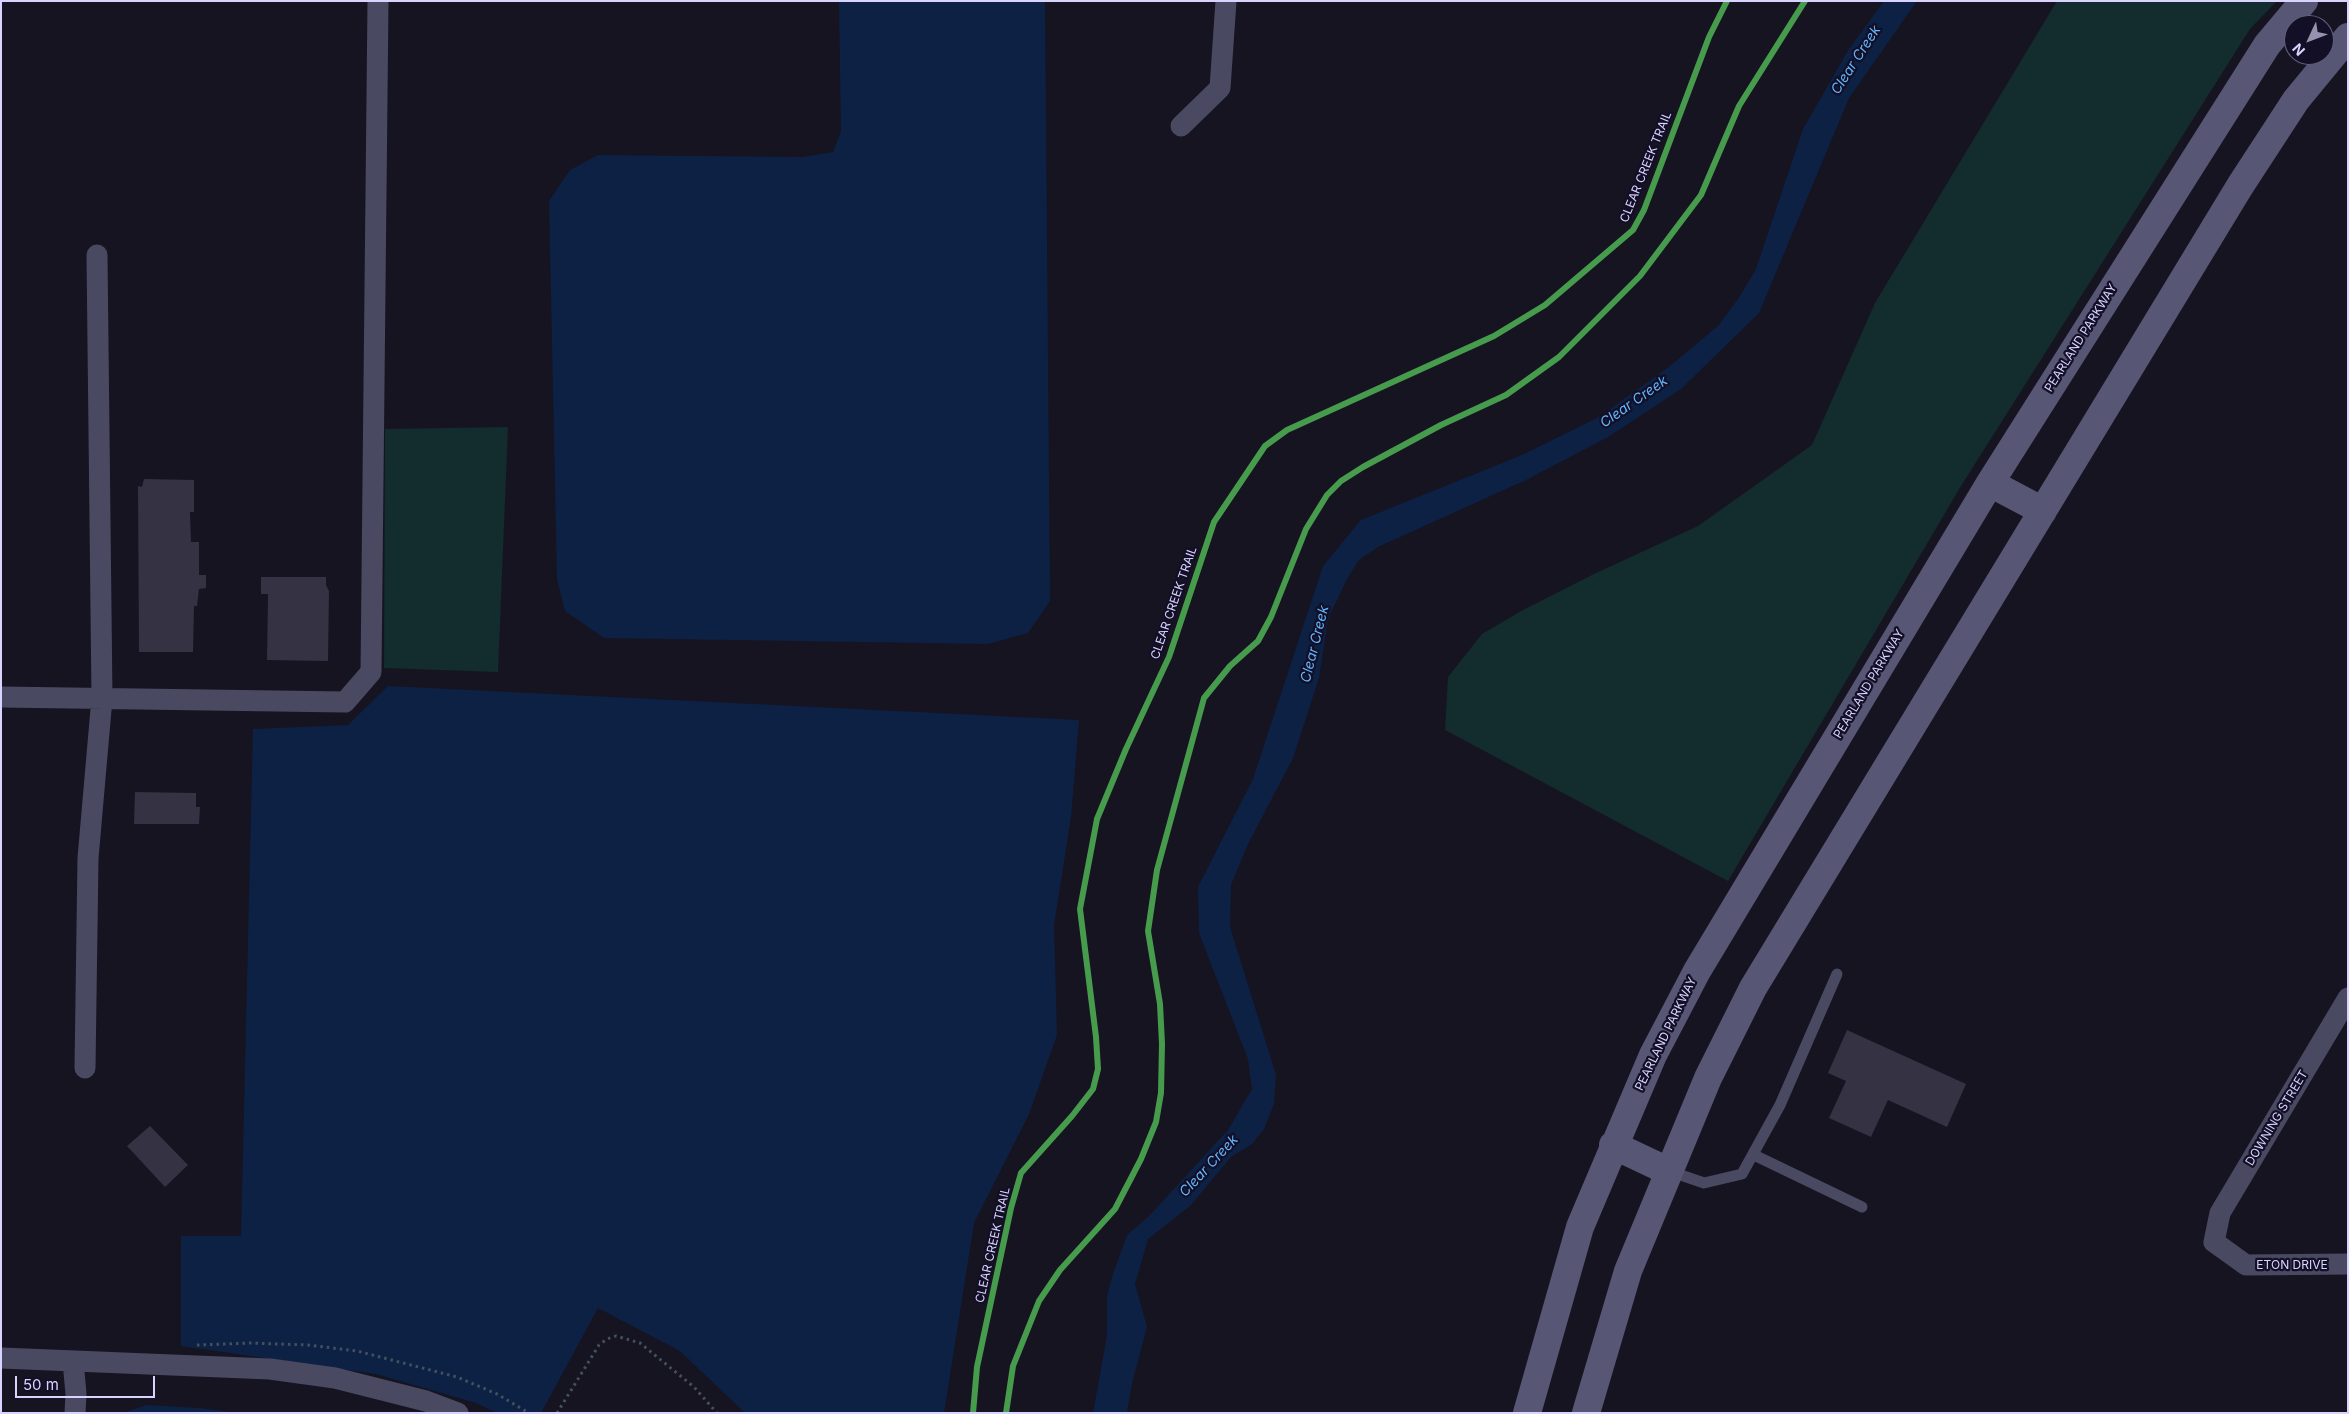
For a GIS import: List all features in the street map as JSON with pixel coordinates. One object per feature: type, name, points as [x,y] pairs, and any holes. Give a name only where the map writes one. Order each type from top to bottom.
[{"type":"main road","name":"PEARLAND PARKWAY","points":[[1527,1413],[1580,1227],[1613,1145],[1653,1055],[1697,970],[1990,483],[2267,45],[2304,1]]},
{"type":"main road","points":[[1586,1413],[1628,1272],[1668,1170],[1708,1078],[1753,988],[2240,186],[2296,100],[2348,37]]},
{"type":"main road","points":[[1990,483],[2043,511]]},
{"type":"main road","points":[[1613,1145],[1668,1170]]},
{"type":"street","points":[[1,697],[345,702],[371,672],[378,1]]},
{"type":"street","points":[[1182,126],[1220,88],[1226,1]]},
{"type":"street","points":[[85,1068],[88,858],[102,698],[97,255]]},
{"type":"street","name":"DOWNING STREET","points":[[2214,1242],[2220,1214],[2348,998]]},
{"type":"street","name":"ETON DRIVE","points":[[2214,1242],[2246,1265],[2348,1264]]},
{"type":"street","points":[[1,1358],[270,1369],[335,1378],[426,1400],[458,1413]]},
{"type":"street","points":[[73,1361],[76,1394],[75,1413]]},
{"type":"lane","points":[[1668,1170],[1704,1183],[1742,1174],[1780,1106],[1837,974]]},
{"type":"lane","points":[[1754,1154],[1862,1207]]},
{"type":"path","points":[[557,1413],[599,1344],[616,1336],[640,1344],[668,1365],[694,1388],[717,1413]]},
{"type":"green space","points":[[2057,1],[2277,1],[2250,29],[1961,486],[1728,881],[1445,730],[1448,677],[1482,634],[1523,610],[1594,574],[1698,526],[1812,445],[1875,303]]},
{"type":"green space","points":[[508,427],[498,672],[384,668],[385,429]]},
{"type":"water","points":[[839,1],[1045,1],[1050,601],[1028,633],[988,644],[604,638],[565,611],[557,579],[549,201],[570,170],[598,155],[803,157],[833,152],[841,131]]},
{"type":"water","name":"Clear Creek","points":[[1884,1],[1917,1],[1849,98],[1759,313],[1681,389],[1608,437],[1528,479],[1378,547],[1359,560],[1347,579],[1328,619],[1319,678],[1293,758],[1248,844],[1231,885],[1230,927],[1276,1075],[1274,1104],[1264,1129],[1252,1144],[1231,1157],[1190,1206],[1148,1239],[1135,1284],[1147,1327],[1132,1383],[1127,1413],[1093,1413],[1107,1336],[1107,1296],[1127,1235],[1149,1216],[1228,1130],[1252,1089],[1248,1059],[1199,933],[1198,887],[1253,779],[1323,566],[1361,520],[1522,455],[1599,417],[1670,366],[1719,325],[1740,296],[1756,269],[1803,129],[1849,49]]},
{"type":"water","points":[[388,686],[1079,720],[1071,817],[1054,925],[1057,1035],[1029,1114],[974,1223],[944,1413],[745,1413],[680,1351],[598,1308],[541,1413],[497,1413],[476,1403],[376,1374],[181,1346],[181,1236],[241,1236],[253,729],[348,725]]},
{"type":"water","points":[[147,1405],[200,1408],[237,1413],[123,1413]]},
{"type":"building","points":[[144,479],[194,480],[194,512],[190,512],[191,542],[199,542],[199,575],[206,575],[206,588],[199,589],[197,606],[194,606],[193,652],[139,652],[138,486],[142,487]]},
{"type":"building","points":[[261,577],[326,577],[326,585],[329,591],[328,661],[267,660],[268,594],[261,594]]},
{"type":"building","points":[[135,792],[196,793],[196,807],[200,807],[199,824],[134,824]]},
{"type":"building","points":[[1847,1030],[1966,1084],[1947,1127],[1888,1100],[1871,1137],[1829,1118],[1846,1081],[1828,1073]]},
{"type":"building","points":[[150,1126],[188,1165],[165,1187],[127,1146]]},
{"type":"cycle path","name":"CLEAR CREEK TRAIL","points":[[973,1413],[977,1367],[1011,1208],[1021,1173],[1072,1116],[1093,1089],[1098,1069],[1096,1037],[1080,909],[1097,819],[1126,749],[1169,657],[1214,522],[1265,446],[1287,430],[1494,336],[1545,305],[1633,230],[1644,210],[1709,37],[1727,1]]},
{"type":"cycle path","points":[[1006,1413],[1013,1366],[1039,1301],[1060,1270],[1115,1209],[1141,1159],[1156,1122],[1161,1093],[1162,1044],[1160,1004],[1148,931],[1157,870],[1204,698],[1230,666],[1258,641],[1271,617],[1306,529],[1327,495],[1341,481],[1441,425],[1506,395],[1559,357],[1640,276],[1701,195],[1739,106],[1805,1]]}]
